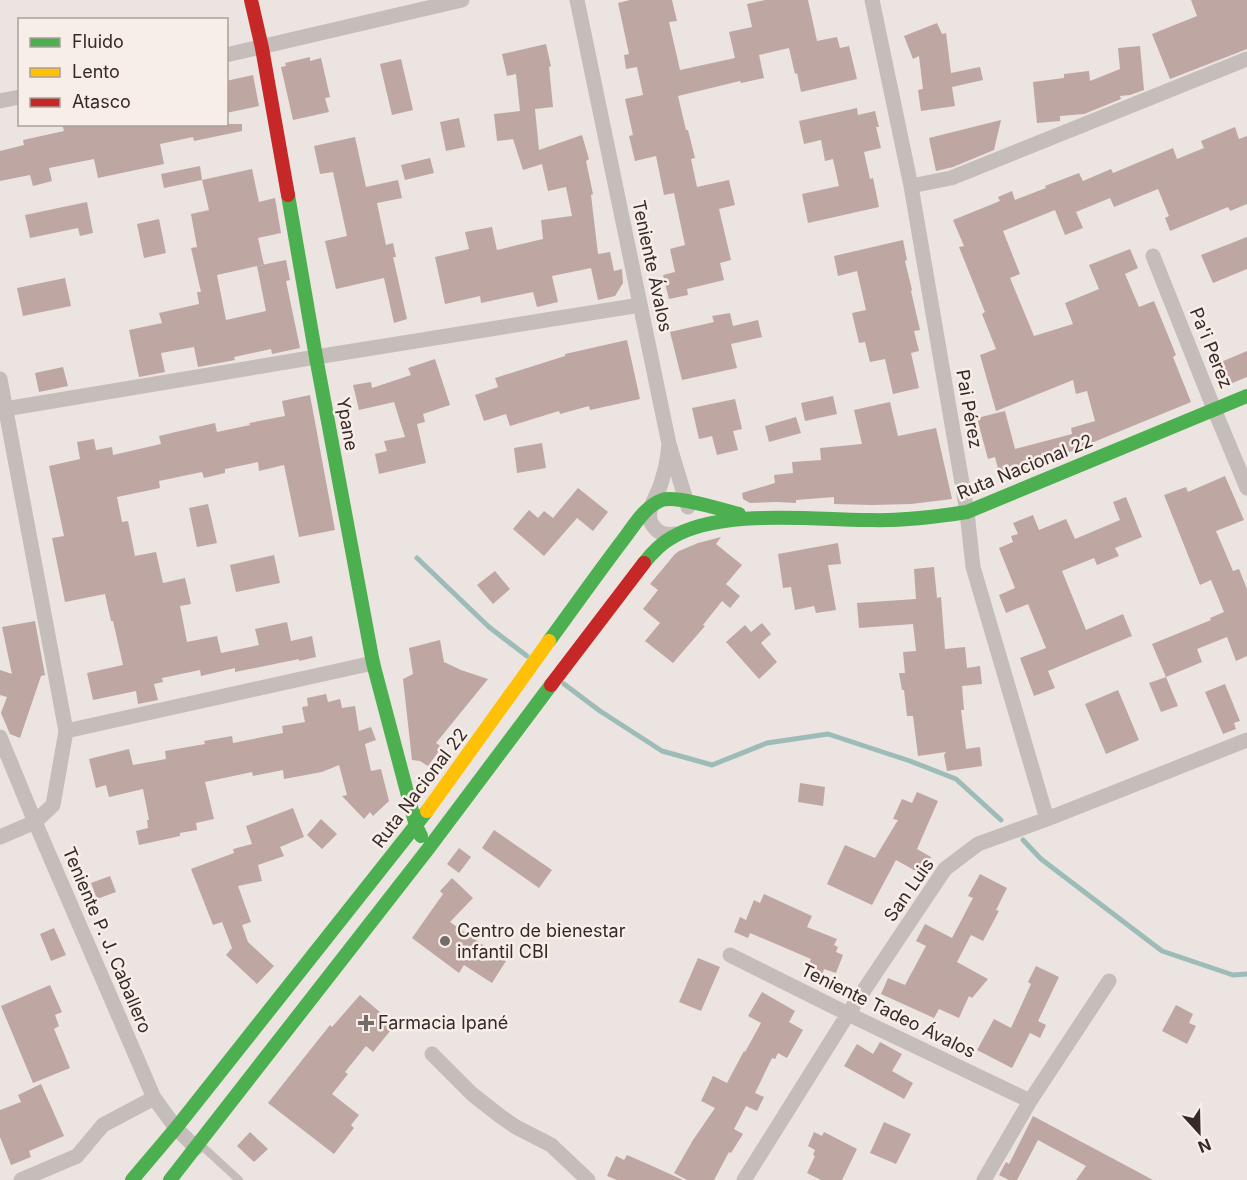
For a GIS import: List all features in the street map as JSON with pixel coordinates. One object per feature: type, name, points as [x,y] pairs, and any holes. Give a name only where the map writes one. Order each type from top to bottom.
[{"type":"main road","name":"Ypane","points":[[251,0],[262,48],[373,663],[416,826],[428,849]]},
{"type":"main road","name":"Ruta Nacional 22","points":[[170,1180],[663,542],[677,534],[725,521],[926,518],[967,512],[1247,396]]},
{"type":"main road","name":"Ruta Nacional 22","points":[[132,1180],[416,826],[607,561],[651,507],[662,500],[675,498],[770,519]]},
{"type":"street","points":[[228,55],[462,0]]},
{"type":"street","name":"Teniente Ávalos","points":[[577,0],[669,444],[689,510],[689,520],[677,534]]},
{"type":"street","name":"Pai Pérez","points":[[872,0],[911,186],[967,512],[973,567],[1047,819]]},
{"type":"street","points":[[911,186],[951,178],[1247,59]]},
{"type":"street","points":[[0,101],[18,97]]},
{"type":"street","name":"Pa'i Perez","points":[[1153,256],[1247,488]]},
{"type":"street","points":[[2,410],[640,305]]},
{"type":"street","points":[[0,380],[2,410],[66,731],[52,805],[35,822],[0,837]]},
{"type":"street","points":[[669,444],[666,469],[649,516],[658,532],[668,535],[677,534]]},
{"type":"street","points":[[66,731],[373,663]]},
{"type":"street","name":"Teniente P. J. Caballero","points":[[0,737],[154,1098],[176,1128],[198,1146]]},
{"type":"street","name":"San Luis","points":[[744,1180],[848,1014],[945,869],[978,844],[1247,740]]},
{"type":"street","name":"Teniente Tadeo Ávalos","points":[[730,955],[1030,1101]]},
{"type":"street","points":[[984,1180],[1030,1101],[1109,981]]},
{"type":"street","points":[[432,1054],[472,1094],[516,1127],[551,1145],[588,1180]]},
{"type":"street","points":[[21,1180],[77,1156],[103,1125],[154,1098]]},
{"type":"lane","points":[[198,1146],[239,1180]]},
{"type":"building","points":[[630,0],[672,0],[677,21],[669,22],[680,70],[735,58],[729,32],[752,27],[747,4],[765,0],[808,0],[817,41],[837,37],[840,48],[849,46],[857,79],[801,92],[789,48],[759,55],[764,78],[741,83],[740,81],[678,96],[695,158],[691,159],[697,187],[729,180],[735,205],[719,209],[731,260],[720,263],[724,280],[687,289],[688,295],[669,299],[663,275],[675,272],[670,249],[685,245],[674,193],[664,195],[656,156],[635,161],[629,136],[633,135],[625,99],[643,95],[637,67],[626,69],[624,55],[629,54],[618,3]]},
{"type":"building","points":[[1191,0],[1247,0],[1247,49],[1170,79],[1152,34],[1197,16]]},
{"type":"building","points":[[937,23],[942,34],[946,33],[951,73],[980,67],[983,80],[952,87],[955,106],[921,111],[918,90],[923,89],[919,56],[913,59],[904,36]]},
{"type":"building","points":[[546,44],[551,66],[549,67],[553,107],[535,109],[539,150],[582,135],[589,159],[586,161],[593,194],[591,195],[598,254],[610,252],[614,271],[622,269],[623,283],[615,296],[598,300],[591,268],[552,276],[558,302],[537,307],[533,292],[481,303],[480,296],[445,304],[435,257],[469,249],[465,232],[492,227],[497,250],[543,239],[541,220],[572,216],[566,187],[548,191],[542,164],[523,170],[513,139],[497,141],[494,114],[520,111],[516,74],[507,76],[502,54]]},
{"type":"building","points":[[1140,46],[1144,90],[1120,96],[1121,99],[1084,114],[1060,116],[1060,121],[1037,123],[1033,82],[1064,78],[1064,74],[1089,71],[1090,81],[1120,69],[1118,48]]},
{"type":"building","points":[[310,57],[310,61],[321,58],[330,97],[325,98],[329,112],[293,120],[281,67],[286,66],[285,63]]},
{"type":"building","points":[[401,59],[413,110],[392,115],[380,64]]},
{"type":"building","points":[[253,75],[259,106],[228,113],[228,81]]},
{"type":"building","points":[[857,108],[858,115],[875,111],[879,127],[876,127],[881,148],[864,152],[870,179],[873,178],[879,207],[808,223],[802,194],[839,186],[833,159],[825,161],[821,140],[804,144],[799,121]]},
{"type":"building","points":[[459,118],[465,147],[446,151],[440,122]]},
{"type":"building","points":[[1001,120],[994,150],[953,167],[936,171],[929,138]]},
{"type":"building","points":[[228,124],[242,124],[242,131],[194,141],[193,137],[160,144],[164,164],[98,178],[94,159],[49,168],[52,181],[33,186],[30,175],[0,181],[0,151],[24,145],[23,140],[64,131],[63,126],[228,126]]},
{"type":"building","points":[[1235,127],[1239,139],[1247,136],[1247,204],[1230,211],[1228,207],[1170,231],[1165,218],[1169,216],[1158,189],[1114,207],[1110,198],[1076,212],[1083,228],[1065,235],[1055,210],[1003,231],[1020,274],[1010,278],[1034,336],[1073,324],[1065,303],[1099,289],[1089,265],[1130,249],[1138,268],[1125,274],[1139,307],[1154,301],[1176,355],[1173,357],[1191,402],[1055,458],[1027,466],[1028,470],[1001,481],[995,457],[988,459],[977,418],[1005,411],[1015,449],[1072,434],[1071,428],[1095,421],[1087,391],[1076,394],[1073,380],[996,411],[980,355],[996,349],[982,314],[985,312],[959,247],[964,246],[953,220],[1000,201],[998,197],[1012,191],[1015,200],[1079,173],[1083,181],[1111,169],[1113,173],[1173,148],[1177,159],[1204,148],[1201,141]]},
{"type":"building","points":[[355,137],[366,187],[398,180],[402,198],[377,203],[386,245],[393,243],[396,257],[393,257],[407,319],[394,323],[384,278],[336,289],[325,241],[347,236],[333,172],[320,174],[314,146]]},
{"type":"building","points":[[430,158],[434,173],[405,180],[401,165]]},
{"type":"building","points":[[200,166],[202,180],[164,188],[161,174]]},
{"type":"building","points":[[252,169],[259,202],[275,198],[281,233],[258,238],[264,265],[286,260],[290,280],[286,281],[300,348],[272,354],[271,349],[234,357],[235,360],[198,367],[194,347],[161,353],[165,372],[139,377],[129,330],[162,323],[159,313],[199,304],[197,292],[201,292],[191,248],[197,247],[191,214],[209,210],[202,180]],"holes":[[[257,266],[266,311],[226,320],[217,275]]]},
{"type":"building","points":[[87,202],[93,233],[80,236],[78,228],[30,238],[25,215]]},
{"type":"building","points":[[159,219],[166,253],[144,258],[137,224]]},
{"type":"building","points":[[1247,237],[1247,269],[1213,283],[1201,255]]},
{"type":"building","points":[[903,240],[907,260],[905,261],[920,330],[914,331],[919,351],[911,353],[919,388],[893,394],[885,359],[870,362],[865,342],[859,343],[852,313],[866,310],[857,271],[838,276],[834,256]]},
{"type":"building","points":[[65,278],[71,306],[23,316],[17,288]]},
{"type":"building","points":[[730,313],[733,326],[758,320],[762,337],[731,344],[737,368],[682,380],[670,332],[714,322],[712,316]]},
{"type":"building","points":[[627,340],[640,399],[590,410],[589,406],[560,414],[559,411],[510,426],[506,414],[484,421],[475,395],[498,387],[495,378],[565,356],[565,354]]},
{"type":"building","points":[[1247,351],[1247,377],[1230,384],[1221,362]]},
{"type":"building","points":[[435,359],[450,405],[423,414],[425,422],[417,424],[426,463],[379,474],[375,454],[387,451],[384,441],[405,437],[394,402],[359,410],[353,385],[371,382],[372,388],[411,375],[408,368]]},
{"type":"building","points":[[63,367],[68,386],[39,392],[35,373]]},
{"type":"building","points":[[310,395],[335,530],[299,537],[284,465],[259,471],[258,462],[225,469],[225,473],[204,478],[202,472],[159,481],[160,488],[117,497],[122,522],[128,521],[135,556],[156,552],[163,583],[185,578],[191,604],[180,606],[187,642],[217,636],[221,653],[259,645],[255,629],[287,622],[291,641],[312,636],[316,657],[235,672],[235,668],[201,676],[200,670],[162,678],[163,682],[154,684],[158,700],[138,704],[136,691],[93,700],[87,673],[123,665],[105,594],[65,602],[52,538],[64,536],[49,466],[80,459],[77,442],[94,439],[96,450],[112,447],[113,455],[161,444],[159,436],[215,423],[217,432],[285,416],[282,401]]},
{"type":"building","points":[[833,396],[837,414],[805,421],[801,403]]},
{"type":"building","points":[[735,399],[742,429],[733,431],[738,450],[717,455],[712,436],[699,439],[692,408]]},
{"type":"building","points":[[890,402],[898,436],[936,428],[952,499],[911,504],[872,505],[834,504],[834,497],[796,500],[796,503],[750,503],[743,499],[742,493],[775,483],[774,475],[793,473],[792,462],[821,460],[820,448],[862,444],[854,410]]},
{"type":"building","points":[[796,417],[801,433],[769,442],[765,426]]},
{"type":"building","points":[[542,443],[546,468],[517,473],[514,448]]},
{"type":"building","points":[[1225,476],[1244,520],[1216,531],[1233,571],[1239,569],[1247,589],[1247,656],[1236,661],[1227,637],[1197,649],[1202,662],[1166,677],[1152,644],[1211,620],[1210,618],[1224,612],[1211,580],[1200,585],[1164,495],[1186,487],[1188,492]]},
{"type":"building","points":[[578,488],[608,512],[593,531],[577,518],[544,556],[513,529],[529,510],[538,518],[544,511],[553,518]]},
{"type":"building","points":[[1126,497],[1142,537],[1115,548],[1119,556],[1097,565],[1094,558],[1062,571],[1086,630],[1123,614],[1132,636],[1048,671],[1055,688],[1034,696],[1020,658],[1046,648],[1028,604],[1006,613],[999,595],[1015,588],[999,548],[1013,542],[1011,536],[1018,534],[1013,523],[1033,515],[1039,530],[1066,519],[1075,539],[1120,520],[1113,502]]},
{"type":"building","points":[[208,504],[217,543],[197,547],[189,508]]},
{"type":"building","points":[[721,537],[716,544],[742,565],[726,584],[740,596],[730,608],[722,601],[703,625],[705,626],[673,663],[645,641],[660,623],[643,609],[658,590],[650,584],[679,551]]},
{"type":"building","points":[[838,543],[841,564],[828,565],[836,610],[816,613],[814,606],[795,610],[791,587],[783,588],[778,554]]},
{"type":"building","points":[[274,555],[280,583],[236,592],[230,565]]},
{"type":"building","points":[[934,567],[937,598],[941,597],[945,649],[965,647],[967,668],[980,666],[982,684],[962,686],[964,710],[961,710],[966,749],[980,747],[982,766],[947,771],[944,755],[946,752],[918,756],[913,716],[907,716],[904,690],[902,690],[899,673],[905,673],[903,652],[916,651],[913,624],[859,628],[857,603],[916,599],[914,569]]},
{"type":"building","points":[[495,571],[510,589],[493,604],[477,585]]},
{"type":"building","points":[[35,621],[45,675],[41,676],[20,738],[10,734],[1,713],[7,697],[0,695],[0,670],[12,674],[2,627]]},
{"type":"building","points":[[762,623],[771,634],[761,643],[777,662],[759,679],[726,642],[745,625],[751,632]]},
{"type":"building","points":[[440,640],[444,662],[488,679],[436,743],[442,747],[428,766],[420,761],[412,760],[403,679],[413,674],[409,648]]},
{"type":"building","points":[[1166,677],[1178,706],[1161,712],[1149,683]]},
{"type":"building","points":[[1225,684],[1240,721],[1234,723],[1236,729],[1223,734],[1205,692]]},
{"type":"building","points":[[1118,690],[1139,740],[1106,754],[1085,704]]},
{"type":"building","points":[[326,694],[328,702],[340,699],[342,708],[355,706],[359,731],[371,727],[376,740],[365,744],[371,771],[381,769],[389,801],[373,816],[370,812],[364,819],[342,796],[347,795],[339,765],[322,772],[284,779],[283,770],[253,776],[252,772],[205,782],[214,819],[196,823],[197,830],[139,845],[136,831],[148,828],[147,820],[149,820],[143,789],[109,797],[106,785],[96,788],[89,759],[129,749],[133,765],[166,759],[165,751],[205,744],[204,741],[232,736],[233,743],[283,733],[282,726],[305,722],[302,707],[308,706],[307,698]]},
{"type":"building","points":[[800,783],[825,787],[823,806],[798,802]]},
{"type":"building","points":[[917,792],[938,801],[917,849],[931,857],[921,874],[896,860],[872,905],[827,884],[845,845],[875,858],[898,820],[893,819],[902,799],[912,803]]},
{"type":"building","points":[[293,808],[304,837],[280,847],[284,856],[258,865],[262,881],[238,886],[251,922],[242,925],[248,942],[274,966],[257,984],[226,955],[232,948],[222,922],[213,925],[191,869],[234,853],[233,849],[252,844],[246,826]]},
{"type":"building","points":[[321,819],[337,834],[322,849],[307,835]]},
{"type":"building","points":[[494,830],[552,870],[539,888],[482,848]]},
{"type":"building","points":[[459,848],[471,857],[459,873],[447,864]]},
{"type":"building","points":[[980,874],[1007,888],[996,910],[999,911],[983,941],[971,935],[957,962],[988,979],[972,998],[969,996],[959,1018],[939,1009],[934,1018],[881,994],[888,978],[905,985],[926,946],[916,941],[925,924],[952,938],[973,898],[968,896]]},
{"type":"building","points":[[110,876],[116,892],[97,899],[91,883]]},
{"type":"building","points":[[452,878],[473,898],[450,922],[506,961],[492,983],[464,965],[459,973],[412,938],[443,894],[440,891]]},
{"type":"building","points":[[764,894],[812,916],[807,927],[837,939],[834,945],[838,947],[836,952],[843,955],[836,973],[824,969],[822,975],[807,969],[811,959],[750,933],[748,938],[734,932],[740,917],[746,920],[754,900],[760,903]]},
{"type":"building","points":[[54,928],[66,955],[51,961],[40,934]]},
{"type":"building","points":[[698,958],[720,967],[701,1011],[679,1002]]},
{"type":"building","points":[[1036,966],[1059,977],[1038,1021],[1046,1025],[1040,1038],[1030,1033],[1012,1068],[977,1050],[994,1019],[1011,1028],[1031,984],[1028,982]]},
{"type":"building","points":[[50,985],[62,1012],[55,1015],[59,1026],[54,1029],[70,1068],[33,1083],[1,1006]]},
{"type":"building","points":[[762,992],[795,1011],[789,1022],[803,1030],[787,1058],[778,1053],[775,1059],[772,1058],[755,1093],[764,1097],[757,1111],[746,1106],[734,1129],[743,1134],[731,1153],[729,1152],[714,1180],[687,1180],[674,1173],[715,1108],[701,1101],[713,1076],[727,1083],[745,1052],[761,1023],[748,1016]]},
{"type":"building","points":[[360,995],[395,1025],[373,1052],[366,1046],[345,1072],[348,1074],[332,1094],[359,1115],[351,1125],[354,1128],[334,1154],[268,1103],[330,1025],[332,1027]]},
{"type":"building","points":[[1176,1005],[1193,1014],[1189,1023],[1196,1026],[1187,1044],[1162,1031]]},
{"type":"building","points":[[880,1042],[902,1054],[892,1071],[913,1083],[904,1099],[844,1066],[857,1044],[873,1054]]},
{"type":"building","points":[[41,1084],[64,1136],[29,1151],[31,1157],[11,1165],[0,1137],[0,1110],[21,1102],[18,1095]]},
{"type":"building","points":[[1033,1116],[1153,1180],[1076,1180],[1086,1166],[1038,1140],[1017,1180],[1009,1180],[999,1175],[1006,1162],[1009,1164]]},
{"type":"building","points":[[884,1122],[911,1134],[896,1164],[870,1153]]},
{"type":"building","points":[[250,1132],[268,1149],[254,1162],[237,1146]]},
{"type":"building","points":[[814,1132],[822,1136],[824,1132],[857,1149],[842,1180],[821,1180],[807,1173],[815,1156],[813,1155],[815,1150],[808,1146]]},
{"type":"building","points":[[627,1155],[683,1180],[617,1180],[607,1176],[616,1156],[624,1160]]},
{"type":"waterway","points":[[417,558],[489,627],[527,656]]},
{"type":"waterway","points":[[564,684],[600,711],[662,751],[712,765],[767,743],[828,734],[956,779],[1001,820]]},
{"type":"waterway","points":[[1023,840],[1041,859],[1162,951],[1233,975],[1247,974]]},
{"type":"traffic: fast","points":[[288,195],[373,663],[416,826],[421,836]]},
{"type":"traffic: fast","points":[[644,563],[656,549],[671,538],[691,529],[715,523],[768,518],[895,520],[967,512],[1247,396]]},
{"type":"traffic: fast","points":[[549,641],[635,523],[650,507],[669,499],[739,514]]},
{"type":"traffic: fast","points":[[170,1180],[428,849],[551,685]]},
{"type":"traffic: fast","points":[[132,1180],[176,1128],[427,811]]},
{"type":"traffic: slow","points":[[427,811],[549,641]]},
{"type":"traffic: jam","points":[[251,0],[262,48],[288,195]]},
{"type":"traffic: jam","points":[[551,685],[644,563]]},
{"type":"place","name":"Centro de bienestar infantil CBI","points":[[445,941]]},
{"type":"place","name":"Farmacia Ipané","points":[[366,1023]]}]
